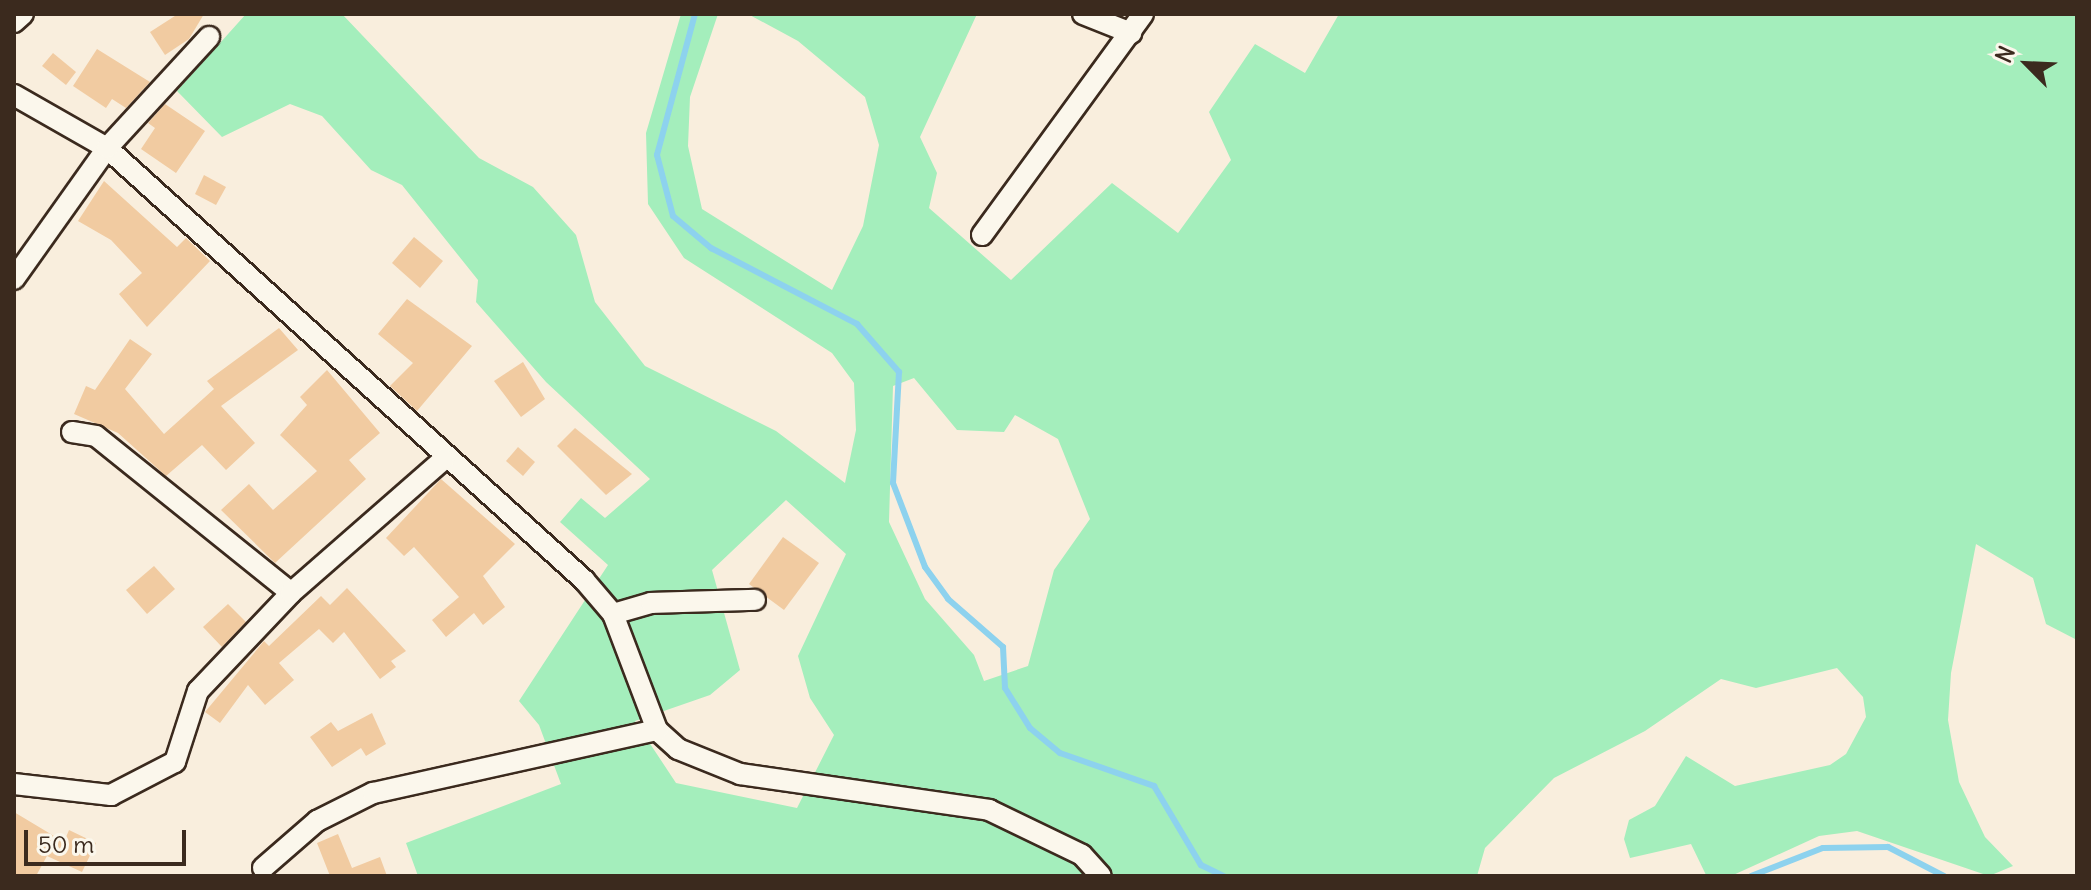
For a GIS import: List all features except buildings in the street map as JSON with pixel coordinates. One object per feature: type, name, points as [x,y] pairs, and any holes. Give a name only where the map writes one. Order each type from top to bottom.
[{"type":"street","points":[[14,22],[23,14]]},
{"type":"street","points":[[1083,14],[1131,33]]},
{"type":"street","points":[[982,235],[1143,14]]},
{"type":"street","points":[[14,279],[107,148],[209,37]]},
{"type":"street","points":[[14,95],[107,148],[444,459],[534,533],[613,614],[657,730],[706,764],[740,774],[989,810],[1082,855],[1101,876]]},
{"type":"street","points":[[72,432],[96,436],[291,593]]},
{"type":"street","points":[[14,784],[111,795],[175,762],[198,691],[291,593],[444,459]]},
{"type":"street","points":[[613,614],[651,603],[755,600]]},
{"type":"street","points":[[263,868],[317,821],[373,793],[657,730]]},
{"type":"green space","points":[[246,14],[342,14],[479,158],[533,187],[576,235],[595,302],[645,366],[776,431],[845,483],[856,430],[854,383],[832,353],[684,258],[648,204],[646,133],[681,14],[718,14],[690,97],[688,146],[702,209],[832,290],[863,226],[879,145],[865,97],[798,41],[748,14],[977,14],[920,137],[937,173],[929,208],[1011,280],[1112,183],[1178,233],[1231,160],[1209,112],[1255,44],[1305,73],[1339,14],[2077,14],[2077,640],[2046,624],[2033,578],[1976,544],[1951,673],[1948,720],[1959,782],[1985,837],[2013,866],[1989,876],[1857,831],[1819,836],[1731,876],[1706,875],[1691,844],[1630,858],[1624,839],[1629,820],[1655,806],[1686,756],[1735,786],[1830,765],[1846,754],[1866,717],[1863,697],[1837,668],[1756,688],[1721,679],[1645,731],[1554,778],[1485,848],[1477,876],[418,876],[406,843],[561,784],[539,725],[519,701],[608,565],[560,522],[581,498],[605,518],[650,479],[546,382],[476,302],[478,280],[402,185],[371,170],[322,116],[290,104],[222,137],[177,91]],"holes":[[[914,378],[957,430],[1004,432],[1015,415],[1058,439],[1090,519],[1054,570],[1028,666],[984,681],[974,655],[925,599],[889,522],[893,386]],[[786,500],[846,554],[798,656],[810,698],[834,735],[797,808],[676,783],[635,721],[710,695],[740,670],[712,570]]]},
{"type":"waterway","points":[[695,14],[657,155],[673,216],[711,248],[857,324],[899,372],[893,483],[925,567],[948,599],[1003,647],[1005,688],[1030,728],[1060,753],[1154,786],[1201,865],[1224,876]]},
{"type":"waterway","points":[[1751,876],[1823,848],[1888,847],[1944,876]]}]
